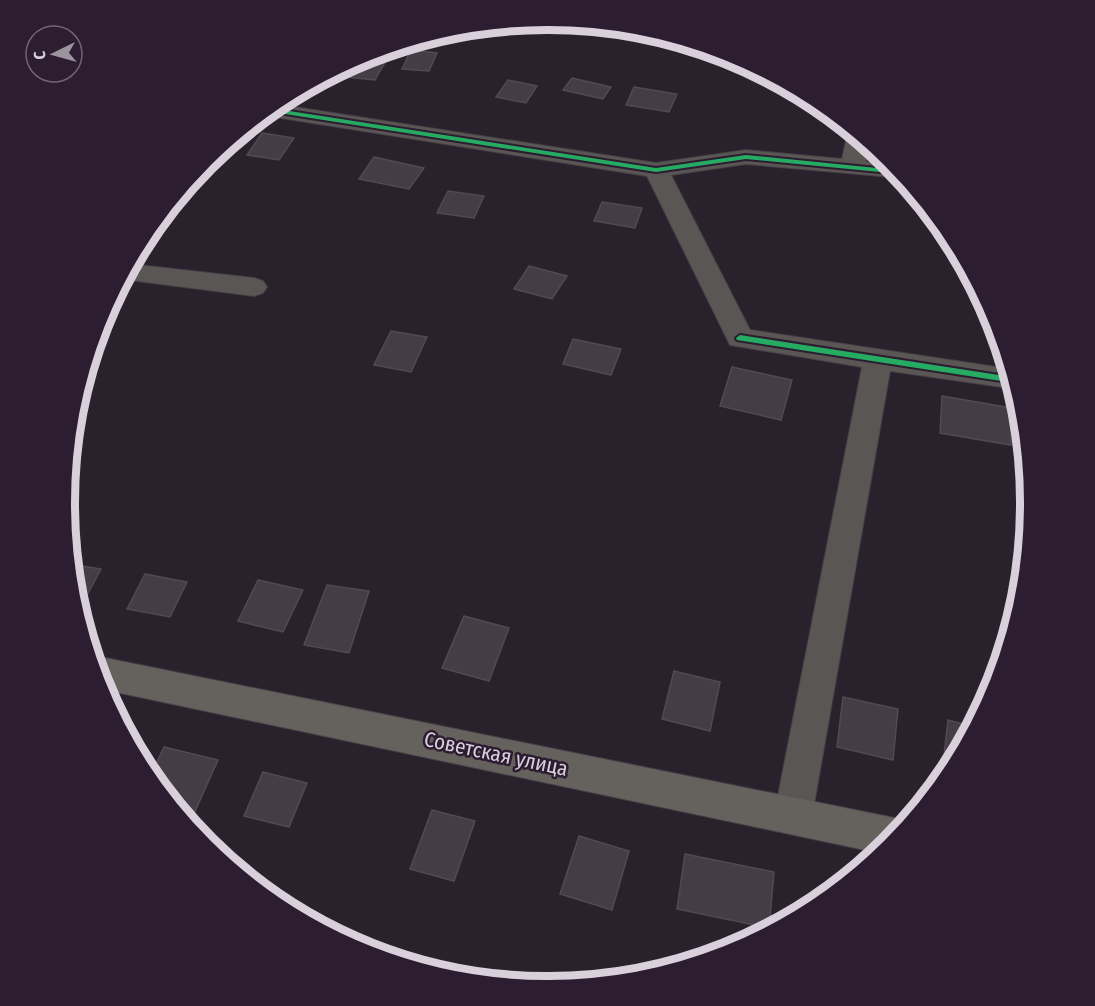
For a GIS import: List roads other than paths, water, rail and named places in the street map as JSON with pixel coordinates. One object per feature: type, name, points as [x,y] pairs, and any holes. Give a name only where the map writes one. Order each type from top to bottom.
[{"type":"main road","name":"Советская улица","points":[[107,674],[884,835]]},
{"type":"street","points":[[282,112],[656,170],[746,157],[883,170]]},
{"type":"street","points":[[853,166],[857,145]]},
{"type":"street","points":[[656,170],[740,338],[1003,379]]},
{"type":"street","points":[[134,273],[254,287]]},
{"type":"street","points":[[793,816],[878,360]]}]
